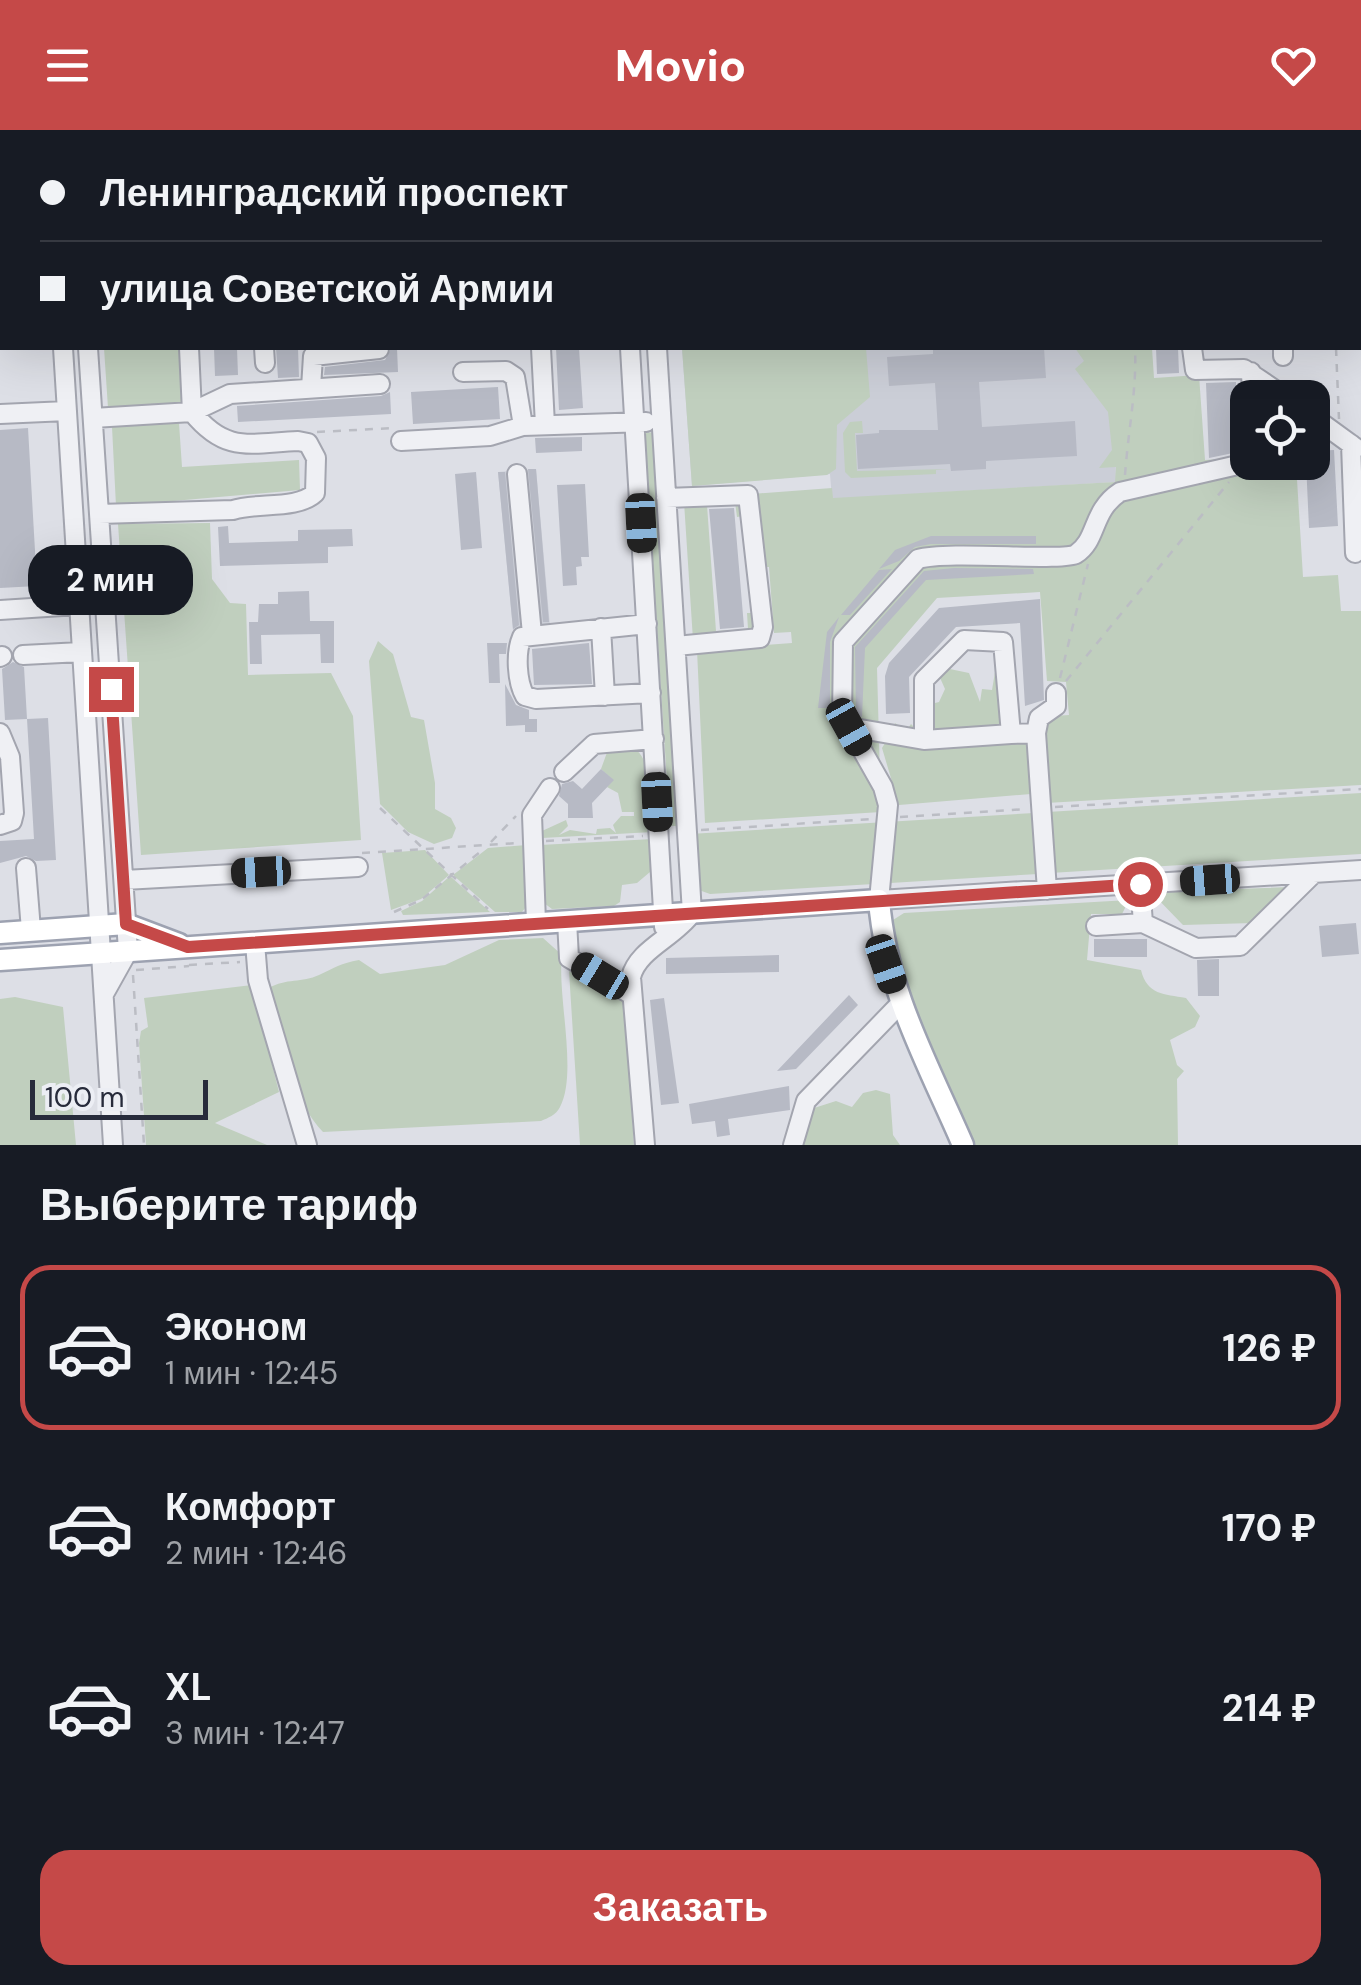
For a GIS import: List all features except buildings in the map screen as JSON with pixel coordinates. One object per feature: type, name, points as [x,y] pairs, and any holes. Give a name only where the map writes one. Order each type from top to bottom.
[{"type":"main road","points":[[0,960],[128,950],[188,957],[255,942],[880,900],[886,964],[963,1145]]},
{"type":"main road","points":[[3,931],[126,924],[188,957]]},
{"type":"street","points":[[63,350],[112,1145]]},
{"type":"street","points":[[88,350],[128,950],[104,994]]},
{"type":"street","points":[[99,514],[234,510],[253,504],[300,501],[315,493],[316,458],[308,443],[231,444],[216,438],[192,412],[189,350]]},
{"type":"street","points":[[312,388],[313,356],[370,350]]},
{"type":"street","points":[[541,350],[545,425]]},
{"type":"street","points":[[630,350],[664,943]]},
{"type":"street","points":[[645,1145],[632,995],[635,964],[664,943],[692,913],[657,350]]},
{"type":"street","points":[[1192,350],[1195,370],[1251,372],[1262,380]]},
{"type":"street","points":[[463,372],[506,371],[515,377],[522,426]]},
{"type":"street","points":[[1251,372],[1251,380]]},
{"type":"street","points":[[93,418],[192,412],[230,394],[380,384]]},
{"type":"street","points":[[0,414],[67,411]]},
{"type":"street","points":[[402,441],[490,436],[522,426],[662,421]]},
{"type":"street","points":[[1350,444],[1357,503],[1355,553]]},
{"type":"street","points":[[1230,468],[1124,490],[1104,502],[1081,551],[1070,557],[927,557],[912,564],[843,642],[840,710],[883,787],[889,818],[880,900],[1361,870]]},
{"type":"street","points":[[517,474],[532,634]]},
{"type":"street","points":[[666,498],[748,495],[763,627],[760,638],[748,642],[676,646]]},
{"type":"street","points":[[74,544],[101,543]]},
{"type":"street","points":[[0,610],[78,604]]},
{"type":"street","points":[[647,624],[532,634],[522,638],[518,645],[525,696],[651,694]]},
{"type":"street","points":[[601,628],[606,696]]},
{"type":"street","points":[[924,740],[921,688],[964,640],[1003,642],[1011,734]]},
{"type":"street","points":[[23,655],[81,652]]},
{"type":"street","points":[[1047,890],[1036,733],[1039,718],[1056,706],[1056,694]]},
{"type":"street","points":[[849,727],[924,740],[1036,733]]},
{"type":"street","points":[[0,732],[10,758],[14,813],[12,821],[0,826]]},
{"type":"street","points":[[564,772],[594,744],[654,738]]},
{"type":"street","points":[[536,922],[532,815],[550,788]]},
{"type":"street","points":[[124,880],[357,860]]},
{"type":"street","points":[[26,868],[31,930]]},
{"type":"street","points":[[1096,926],[1143,923],[1196,948],[1240,946],[1314,873]]},
{"type":"street","points":[[1140,884],[1143,923]]},
{"type":"street","points":[[566,920],[569,958],[632,995]]},
{"type":"street","points":[[255,942],[258,980],[308,1145]]},
{"type":"street","points":[[793,1145],[806,1100],[901,1003]]},
{"type":"path","points":[[1124,490],[1129,404],[1137,378],[1136,350]]},
{"type":"path","points":[[1336,350],[1350,444]]},
{"type":"path","points":[[1056,694],[1234,480]]},
{"type":"path","points":[[1056,694],[1080,608],[1090,553]]},
{"type":"path","points":[[688,831],[1361,789]]},
{"type":"path","points":[[380,808],[493,913]]},
{"type":"path","points":[[394,912],[421,900],[488,845],[524,808]]},
{"type":"path","points":[[357,860],[425,848],[659,834]]},
{"type":"path","points":[[144,1145],[132,970],[188,957]]},
{"type":"shaded area","points":[[682,350],[1114,350],[1116,482],[832,499],[830,474],[692,486]]},
{"type":"shaded area","points":[[536,469],[550,626],[513,630],[498,472]]},
{"type":"green space","points":[[104,350],[182,350],[185,402],[108,408]]},
{"type":"green space","points":[[682,350],[866,350],[870,397],[837,425],[836,469],[827,475],[692,486]]},
{"type":"green space","points":[[1076,350],[1152,350],[1154,378],[1199,375],[1205,460],[1230,459],[1230,480],[1297,480],[1303,577],[1338,575],[1341,611],[1361,611],[1361,785],[1046,803],[1039,717],[1069,715],[1066,682],[1047,681],[1040,592],[937,598],[877,668],[881,812],[705,823],[697,650],[792,643],[791,632],[774,633],[769,567],[761,567],[752,494],[832,488],[833,498],[1115,482],[1116,467],[1099,468],[1112,450],[1108,412],[1075,369],[1084,361]]},
{"type":"green space","points":[[862,421],[863,433],[855,433],[857,471],[949,469],[936,470],[936,474],[851,478],[845,472],[843,433],[850,422]]},
{"type":"green space","points":[[179,423],[182,467],[299,460],[300,490],[116,506],[112,427]]},
{"type":"green space","points":[[656,432],[677,826],[670,826],[644,433]]},
{"type":"green space","points":[[740,497],[743,516],[737,517],[735,502],[707,505],[716,631],[748,629],[747,613],[753,613],[753,632],[693,640],[684,502]]},
{"type":"green space","points":[[210,523],[212,579],[230,603],[246,604],[248,675],[331,673],[353,716],[361,840],[141,855],[118,524]]},
{"type":"green space","points":[[378,641],[393,654],[411,717],[424,720],[435,783],[435,809],[451,818],[456,828],[452,838],[434,844],[408,832],[380,804],[369,661]]},
{"type":"green space","points":[[996,666],[1006,681],[1008,739],[1030,741],[1031,794],[899,805],[882,748],[892,738],[895,723],[906,731],[911,724],[916,729],[923,706],[939,702],[945,689],[937,671],[945,668],[969,673],[980,702],[982,689],[992,690]]},
{"type":"green space","points":[[630,746],[638,752],[648,772],[653,832],[542,838],[542,831],[566,820],[568,826],[559,835],[570,830],[596,834],[597,829],[610,828],[616,833],[613,825],[621,816],[634,816],[634,812],[622,812],[618,793],[607,787],[613,780],[601,769],[609,747]]},
{"type":"green space","points":[[1361,793],[1361,854],[1050,873],[1047,812]]},
{"type":"green space","points":[[1034,813],[1038,874],[710,894],[696,889],[690,834]]},
{"type":"green space","points":[[653,839],[650,872],[637,883],[622,885],[620,902],[614,906],[552,909],[540,900],[540,845]]},
{"type":"green space","points":[[527,845],[529,903],[522,912],[495,912],[453,875],[488,848]]},
{"type":"green space","points":[[425,850],[449,875],[421,899],[391,910],[382,853]]},
{"type":"green space","points":[[450,876],[490,912],[403,915],[401,911],[422,901]]},
{"type":"green space","points":[[1291,887],[1253,923],[1183,925],[1151,892]]},
{"type":"green space","points":[[1129,900],[1122,914],[1091,914],[1087,960],[1141,970],[1152,989],[1186,998],[1200,1016],[1195,1027],[1170,1040],[1177,1065],[1184,1071],[1177,1079],[1178,1145],[973,1145],[895,964],[893,920],[904,913]]},
{"type":"green space","points":[[543,938],[562,955],[567,1075],[560,1107],[554,1114],[541,1121],[323,1132],[294,1083],[269,988],[359,960],[380,974],[445,965],[499,940]]},
{"type":"green space","points":[[569,971],[624,1001],[634,1145],[580,1145]]},
{"type":"green space","points":[[252,985],[279,1092],[215,1123],[267,1145],[146,1145],[139,1043],[141,1031],[148,1027],[144,998]]},
{"type":"green space","points":[[15,997],[63,1007],[76,1145],[0,1145],[0,999]]},
{"type":"green space","points":[[876,1090],[890,1094],[893,1135],[900,1145],[798,1145],[811,1109],[836,1101],[852,1107],[863,1093]]},
{"type":"route","points":[[111,689],[126,924],[188,947],[1140,884]]}]
